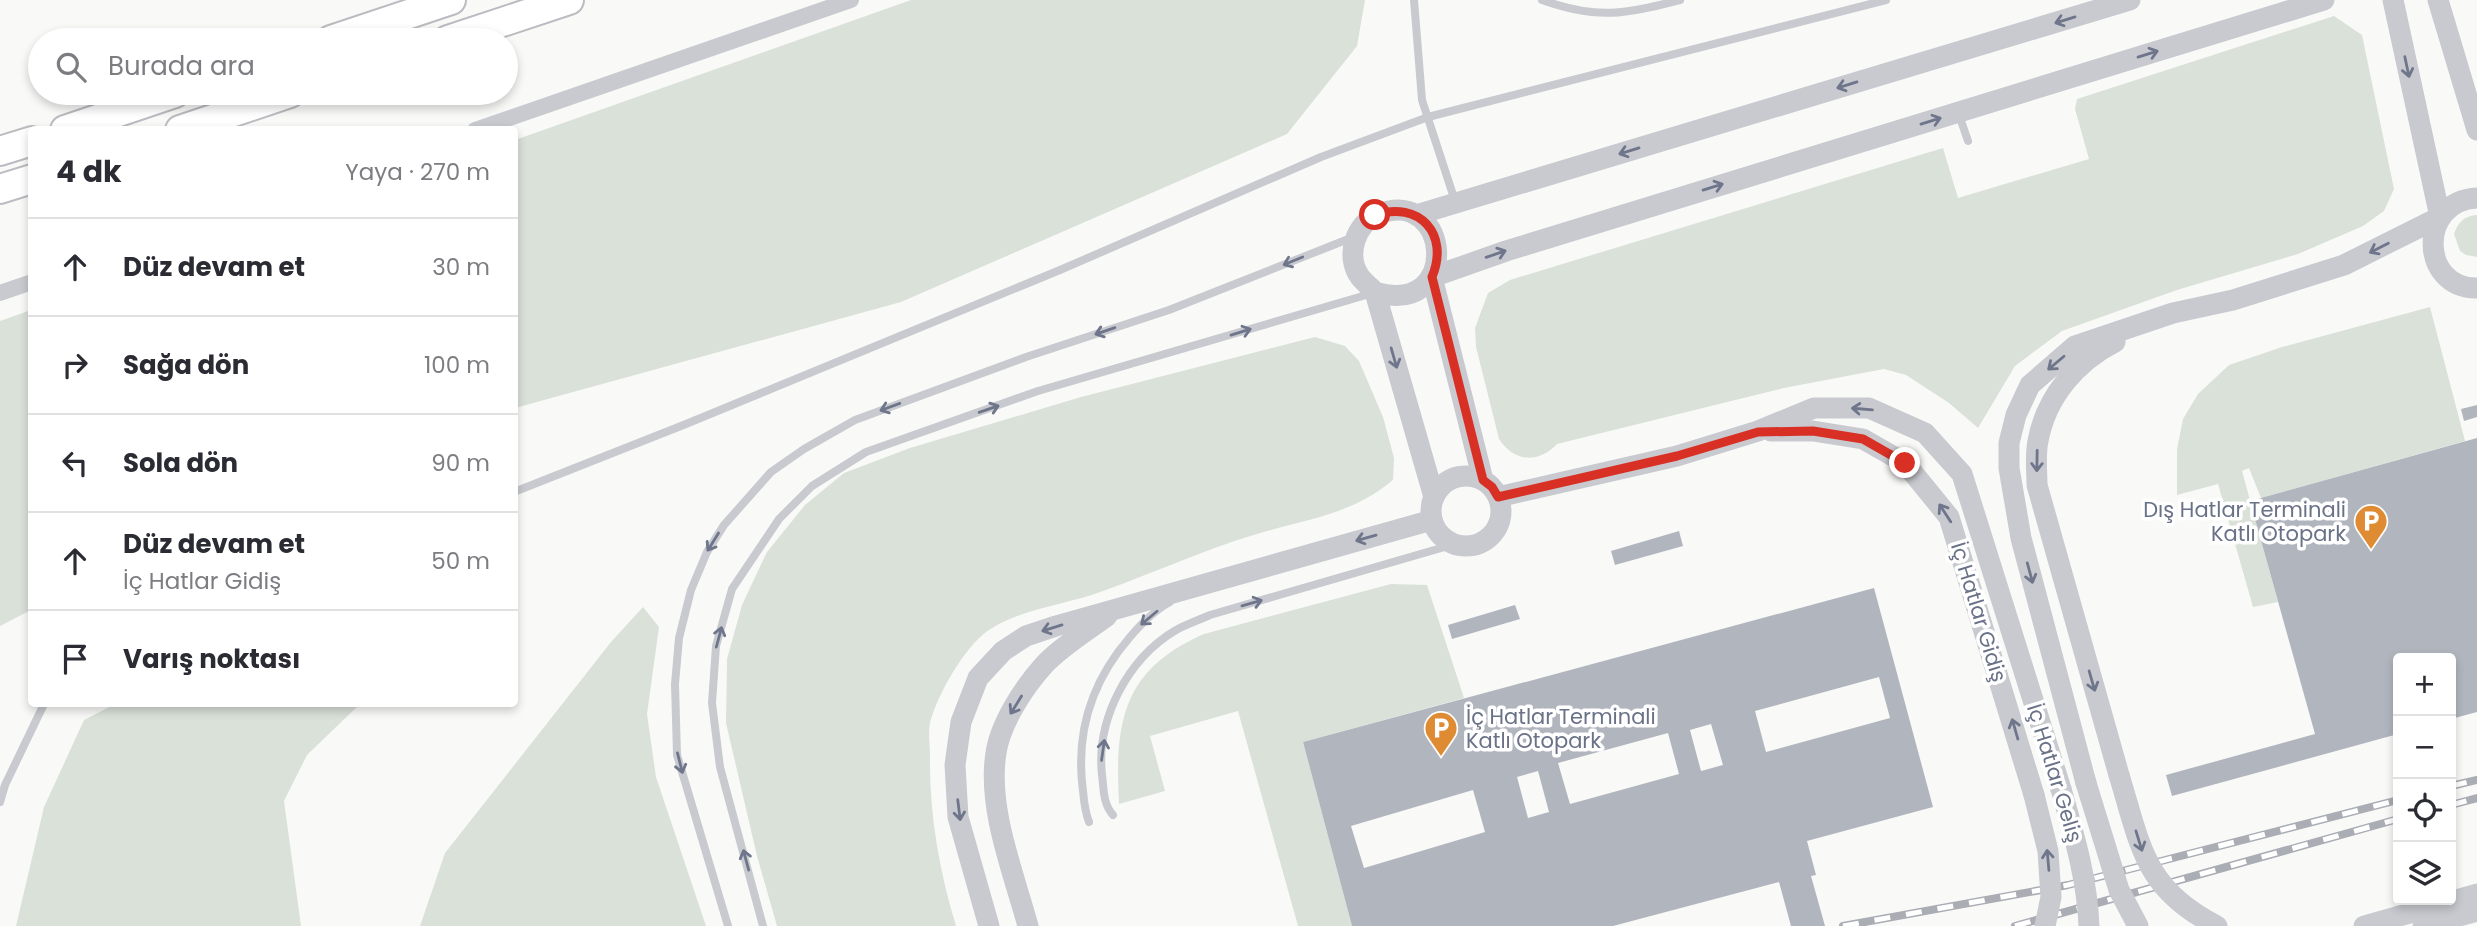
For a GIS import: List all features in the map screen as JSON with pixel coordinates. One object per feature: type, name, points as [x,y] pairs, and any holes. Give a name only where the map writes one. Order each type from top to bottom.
[{"type":"highway","points":[[367,28],[451,0]]},
{"type":"highway","points":[[484,28],[569,0]]},
{"type":"highway","points":[[77,126],[139,105]]},
{"type":"highway","points":[[192,126],[254,105]]},
{"type":"highway","points":[[0,151],[28,142]]},
{"type":"highway","points":[[0,189],[28,180]]},
{"type":"street","points":[[487,126],[851,0]]},
{"type":"street","points":[[1416,215],[2130,0]]},
{"type":"street","points":[[1432,277],[1506,251],[2324,0]]},
{"type":"street","points":[[2393,0],[2440,217]]},
{"type":"street","points":[[2438,0],[2477,130]]},
{"type":"street","points":[[2477,198],[2460,201],[2449,207],[2440,217],[2432,246],[2436,261],[2445,274],[2457,284],[2477,288]]},
{"type":"street","points":[[1375,292],[1396,296],[1410,294],[1432,277],[1437,264],[1435,236],[1427,224],[1416,215],[1402,211],[1375,215],[1364,224],[1356,236],[1353,250],[1359,277],[1375,292],[1434,497]]},
{"type":"street","points":[[2138,926],[2119,890],[2086,783],[2021,538],[2009,468],[2010,443],[2016,415],[2030,385],[2075,346],[2173,313],[2234,300],[2344,265],[2440,217]]},
{"type":"street","points":[[1432,277],[1483,480]]},
{"type":"street","points":[[0,293],[28,283]]},
{"type":"street","points":[[2173,313],[2095,352],[2068,378],[2049,404],[2038,442],[2037,485],[2145,860],[2165,890],[2200,920],[2216,926]]},
{"type":"street","name":"İç Hatlar Geliş","points":[[1758,432],[1814,408],[1869,408],[1925,433],[1962,474],[2081,855],[2088,894],[2089,926]]},
{"type":"street","name":"İç Hatlar Gidiş","points":[[1758,432],[1813,431],[1863,439],[1905,463],[1950,517],[2034,795],[2048,851],[2051,897],[2045,926]]},
{"type":"street","points":[[1498,497],[1677,456],[1758,432]]},
{"type":"street","points":[[1460,476],[1483,480],[1492,487],[1498,497],[1501,509],[1496,531],[1478,545],[1466,547],[1444,539],[1432,520],[1431,508],[1440,487],[1460,476]]},
{"type":"street","points":[[989,926],[958,817],[955,765],[961,722],[978,678],[1003,651],[1026,636],[1117,608],[1432,520]]},
{"type":"street","points":[[1028,926],[1004,838],[996,797],[996,755],[1003,727],[1044,664],[1117,608]]},
{"type":"street","points":[[2364,926],[2477,894]]},
{"type":"street","points":[[2423,926],[2477,911]]},
{"type":"lane","points":[[1414,0],[1422,100],[1455,203]]},
{"type":"lane","points":[[1542,0],[1572,11],[1611,14],[1680,0]]},
{"type":"lane","points":[[518,490],[1060,270],[1321,157],[1428,117],[1886,0]]},
{"type":"lane","points":[[1958,112],[1968,141]]},
{"type":"lane","points":[[728,926],[677,755],[675,684],[679,638],[691,590],[707,552],[724,525],[771,472],[804,449],[855,420],[1026,357],[1169,310],[1356,236]]},
{"type":"lane","points":[[764,926],[720,767],[712,703],[716,646],[732,589],[788,511],[812,486],[866,453],[1038,391],[1375,292]]},
{"type":"lane","points":[[1113,815],[1106,808],[1101,762],[1108,713],[1126,679],[1153,648],[1176,630],[1210,615],[1455,544]]},
{"type":"lane","points":[[1089,822],[1085,814],[1080,771],[1080,744],[1100,678],[1117,652],[1140,626],[1164,606],[1207,583]]},
{"type":"lane","points":[[0,803],[5,785],[43,707]]},
{"type":"shaded area","points":[[911,0],[1365,0],[1357,46],[1287,134],[901,302],[518,407],[518,139]]},
{"type":"shaded area","points":[[2334,16],[2362,35],[2394,189],[2384,211],[2363,226],[2298,254],[2177,290],[2062,331],[2015,366],[1978,428],[1949,403],[1906,375],[1884,369],[1784,388],[1557,444],[1542,455],[1534,457],[1519,456],[1505,447],[1499,439],[1476,347],[1475,328],[1488,293],[1510,280],[1943,148],[1958,198],[2089,159],[2075,109],[2077,99]]},
{"type":"shaded area","points":[[2477,215],[2477,257],[2460,251],[2454,234],[2462,220]]},
{"type":"shaded area","points":[[2430,307],[2465,441],[2261,498],[2249,468],[2242,471],[2278,602],[2253,607],[2218,484],[2177,495],[2177,449],[2183,419],[2198,394],[2229,365],[2282,347]]},
{"type":"shaded area","points":[[28,311],[28,612],[0,626],[0,321]]},
{"type":"shaded area","points":[[1315,337],[1345,346],[1359,361],[1383,417],[1394,458],[1393,480],[1345,509],[1238,540],[1089,596],[1016,617],[989,630],[971,647],[953,672],[929,727],[933,820],[940,863],[956,926],[777,926],[757,856],[726,723],[727,659],[742,605],[767,552],[805,505],[844,473],[910,448],[1081,397]]},
{"type":"shaded area","points":[[1391,584],[1427,585],[1464,698],[1303,742],[1352,926],[1298,926],[1238,711],[1150,736],[1165,791],[1119,804],[1119,748],[1123,724],[1129,702],[1140,682],[1156,664],[1177,648],[1204,634]]},
{"type":"shaded area","points":[[643,607],[659,627],[647,714],[656,777],[706,926],[420,926],[445,853],[611,642]]},
{"type":"shaded area","points":[[109,707],[357,707],[307,755],[284,801],[301,926],[16,926],[44,807],[84,720]]},
{"type":"building","points":[[2477,405],[2477,417],[2464,421],[2461,409]]},
{"type":"building","name":"Dış Hatlar Terminali Katlı Otopark","points":[[2477,438],[2477,712],[2456,718],[2456,653],[2393,653],[2393,735],[2172,796],[2166,775],[2315,734],[2250,501]]},
{"type":"building","points":[[1679,531],[1683,546],[1615,565],[1611,551]]},
{"type":"building","name":"İç Hatlar Terminali Katlı Otopark","points":[[1874,588],[1933,807],[1807,841],[1816,875],[1811,876],[1825,926],[1791,926],[1779,882],[1613,926],[1352,926],[1303,742]],"holes":[[[1879,677],[1890,718],[1766,752],[1755,711]],[[1711,724],[1723,765],[1701,771],[1690,730]],[[1668,733],[1679,774],[1570,804],[1558,763]],[[1538,771],[1549,812],[1528,818],[1517,777]],[[1473,790],[1485,832],[1364,868],[1351,826]]]},
{"type":"building","points":[[1515,605],[1520,619],[1452,639],[1448,625]]},
{"type":"railway","points":[[2456,785],[2477,780]]},
{"type":"railway","points":[[2456,804],[2477,798]]},
{"type":"railway","points":[[1843,926],[2068,885],[2393,801]]},
{"type":"railway","points":[[2015,926],[2393,820]]},
{"type":"place","name":"Dış Hatlar Terminali Katlı Otopark","points":[[2371,551]]},
{"type":"place","name":"İç Hatlar Terminali Katlı Otopark","points":[[1441,758]]},
{"type":"route","points":[[1375,215],[1388,211],[1416,215],[1427,224],[1435,236],[1437,264],[1432,277],[1483,480],[1492,487],[1498,497],[1677,456],[1758,432],[1813,431],[1863,439],[1905,463]]}]
